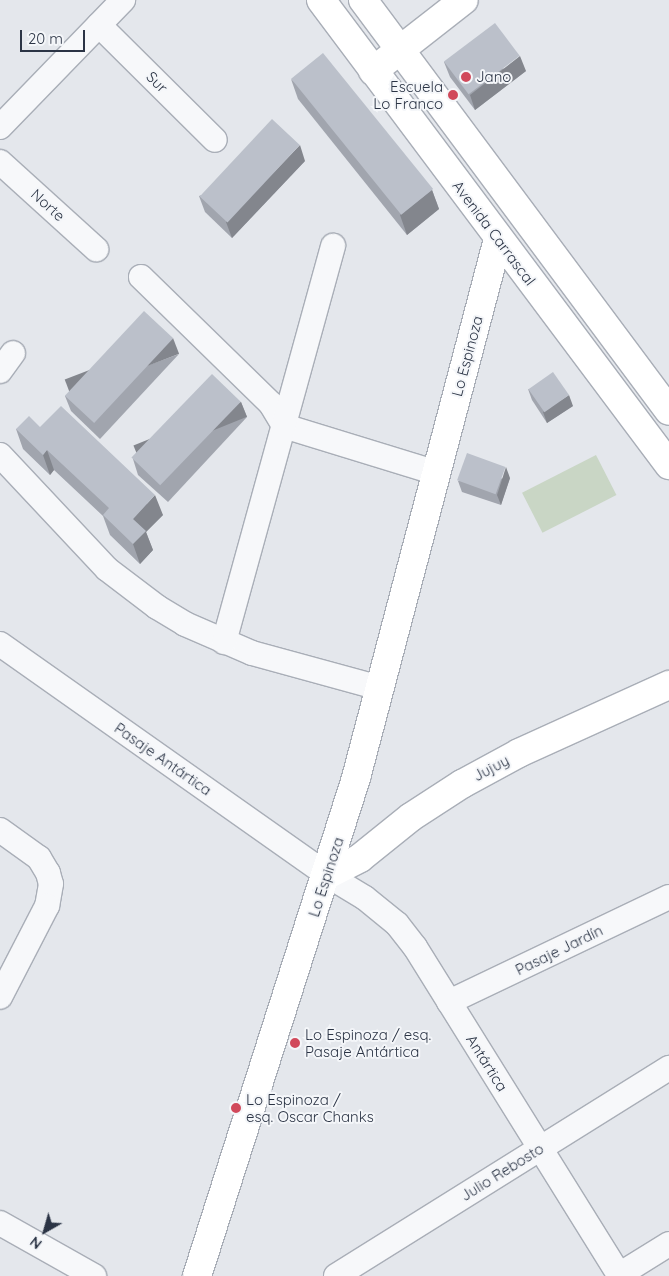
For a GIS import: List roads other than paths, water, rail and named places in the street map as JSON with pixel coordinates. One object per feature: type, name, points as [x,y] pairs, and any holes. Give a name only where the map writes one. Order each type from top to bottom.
[{"type":"main road","name":"Avenida Carrascal","points":[[321,0],[372,71],[669,465]]},
{"type":"main road","points":[[363,0],[399,51],[669,411]]},
{"type":"main road","points":[[372,71],[464,0]]},
{"type":"main road","name":"Lo Espinoza","points":[[197,1276],[327,875],[380,688],[498,238]]},
{"type":"main road","name":"Jujuy","points":[[327,875],[360,858],[412,816],[462,784],[520,753],[669,685]]},
{"type":"street","points":[[0,127],[123,0]]},
{"type":"street","name":"Sur","points":[[99,25],[215,140]]},
{"type":"street","name":"Norte","points":[[0,162],[96,249]]},
{"type":"street","points":[[224,642],[333,246]]},
{"type":"street","points":[[141,277],[271,404],[284,426],[437,473]]},
{"type":"street","points":[[0,455],[108,569],[164,611],[185,624],[224,642],[280,662],[380,688]]},
{"type":"street","name":"Pasaje Antártica","points":[[0,644],[327,875]]},
{"type":"street","points":[[0,830],[39,858],[48,872],[50,895],[47,906],[0,997]]},
{"type":"street","name":"Antártica","points":[[327,875],[365,898],[397,924],[415,947],[620,1276]]},
{"type":"street","name":"Pasaje Jardín","points":[[449,1002],[669,897]]},
{"type":"street","name":"Julio Rebosto","points":[[336,1276],[669,1068]]},
{"type":"street","points":[[0,1223],[94,1276]]},
{"type":"street","points":[[620,1276],[669,1244]]},
{"type":"place","name":"Jano","points":[[466,77]]},
{"type":"place","name":"Escuela Lo Franco","points":[[453,95]]},
{"type":"place","name":"Lo Espinoza / esq. Pasaje Antártica","points":[[295,1043]]},
{"type":"place","name":"Lo Espinoza / esq. Oscar Chanks","points":[[236,1108]]}]
